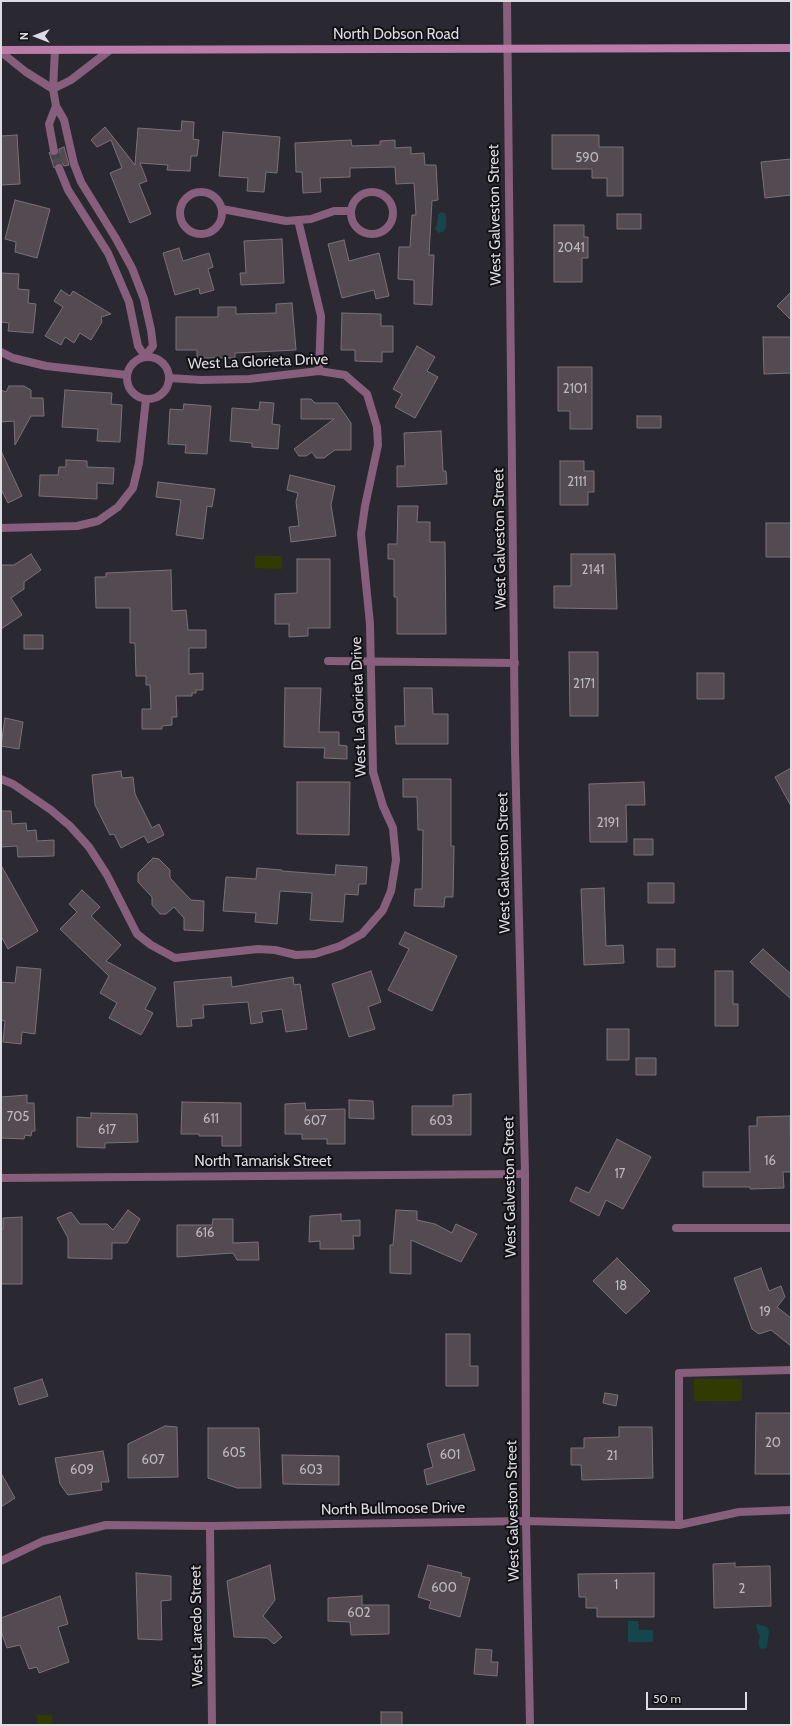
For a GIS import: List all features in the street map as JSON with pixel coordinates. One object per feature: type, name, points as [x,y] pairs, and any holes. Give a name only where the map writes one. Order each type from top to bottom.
[{"type":"main road","name":"North Dobson Road","points":[[1,51],[791,48]]},
{"type":"street","name":"West Galveston Street","points":[[507,1],[515,750],[525,1174],[526,1521],[530,1725]]},
{"type":"street","points":[[1,528],[77,526],[98,521],[118,507],[133,488],[139,463],[146,399],[131,392],[128,386],[127,374],[130,366],[135,360],[145,356],[154,346],[152,330],[144,299],[132,268],[81,182],[74,164],[64,120],[56,106],[53,89],[55,50]]},
{"type":"street","points":[[53,89],[71,80],[110,50]]},
{"type":"street","points":[[1,51],[26,72],[53,89]]},
{"type":"street","points":[[54,151],[49,124],[56,106]]},
{"type":"street","points":[[59,168],[68,190],[108,253],[129,302],[138,346],[145,356]]},
{"type":"street","points":[[202,191],[216,196],[222,209],[222,216],[216,228],[203,234],[196,234],[190,231],[185,226],[180,214],[183,200],[188,195],[202,191]]},
{"type":"street","points":[[373,192],[386,197],[393,210],[393,217],[386,229],[374,235],[367,234],[355,227],[350,212],[354,201],[359,196],[373,192]]},
{"type":"street","points":[[222,209],[286,221],[311,219],[334,211],[350,212]]},
{"type":"street","points":[[298,220],[321,316],[319,371]]},
{"type":"street","points":[[1,352],[13,358],[46,366],[127,374]]},
{"type":"street","name":"West La Glorieta Drive","points":[[145,356],[162,361],[167,367],[169,378],[167,388],[162,394],[157,397],[146,399]]},
{"type":"street","name":"West La Glorieta Drive","points":[[1,779],[13,784],[51,810],[75,831],[107,875],[137,934],[151,945],[175,958],[258,949],[275,950],[296,955],[315,954],[340,946],[362,934],[383,910],[391,891],[396,860],[393,828],[383,806],[373,772],[370,624],[361,534],[378,445],[377,427],[367,394],[345,375],[319,371],[249,379],[201,380],[169,378]]},
{"type":"street","points":[[328,661],[515,663]]},
{"type":"street","name":"North Tamarisk Street","points":[[1,1178],[525,1174]]},
{"type":"street","points":[[676,1228],[791,1228]]},
{"type":"street","points":[[679,1525],[679,1373],[791,1370]]},
{"type":"street","name":"North Bullmoose Drive","points":[[1,1561],[43,1541],[106,1525],[210,1526],[526,1521],[679,1525],[739,1512],[791,1510]]},
{"type":"street","name":"West Laredo Street","points":[[210,1526],[212,1725]]},
{"type":"green space","points":[[255,556],[282,556],[282,569],[255,568]]},
{"type":"green space","points":[[694,1379],[742,1379],[742,1401],[694,1401]]},
{"type":"green space","points":[[37,1715],[52,1715],[53,1725],[37,1725]]},
{"type":"water","points":[[441,212],[446,214],[446,227],[444,231],[439,233],[435,229],[438,215]]},
{"type":"water","points":[[628,1621],[638,1621],[639,1630],[653,1630],[653,1642],[628,1642]]},
{"type":"water","points":[[757,1624],[767,1627],[769,1631],[767,1647],[763,1649],[760,1648],[758,1642],[760,1637]]},
{"type":"building","points":[[182,121],[194,122],[193,139],[199,140],[197,156],[191,156],[190,171],[167,170],[168,165],[140,163],[147,181],[139,184],[151,214],[130,223],[110,173],[122,168],[111,140],[97,147],[91,140],[105,127],[135,165],[138,128],[181,131]]},
{"type":"building","points":[[223,132],[280,137],[277,173],[266,172],[264,192],[247,191],[248,178],[219,176]]},
{"type":"building","points":[[17,135],[20,184],[1,185],[1,136]]},
{"type":"building","points":[[552,135],[599,135],[599,147],[623,147],[623,196],[607,196],[607,178],[592,178],[592,169],[552,169]]},
{"type":"building","points":[[351,140],[352,146],[380,145],[380,141],[395,140],[395,148],[411,147],[411,154],[424,153],[425,165],[436,165],[438,200],[432,201],[429,255],[434,255],[432,305],[414,304],[414,280],[398,279],[399,247],[410,247],[412,215],[416,215],[414,183],[396,184],[395,167],[350,168],[350,177],[320,178],[321,192],[303,193],[302,172],[296,172],[295,143]]},
{"type":"building","points":[[64,147],[69,165],[64,166],[62,163],[57,163],[54,168],[49,152],[52,156],[55,156],[59,153],[59,149]]},
{"type":"building","points":[[791,159],[791,195],[765,198],[761,162]]},
{"type":"building","points":[[15,200],[50,209],[37,258],[15,252],[16,242],[5,239]]},
{"type":"building","points":[[617,214],[641,214],[641,229],[617,229]]},
{"type":"building","points":[[554,225],[584,225],[584,237],[588,237],[588,258],[582,258],[582,282],[554,282]]},
{"type":"building","points":[[282,239],[284,283],[241,285],[240,273],[246,273],[244,241]]},
{"type":"building","points":[[344,240],[349,261],[379,253],[389,296],[376,299],[374,290],[342,298],[328,244]]},
{"type":"building","points":[[179,248],[183,261],[209,253],[213,267],[208,269],[214,290],[200,294],[199,288],[175,295],[163,253]]},
{"type":"building","points":[[1,273],[19,274],[18,289],[29,290],[28,303],[36,304],[33,333],[8,331],[9,323],[1,322]]},
{"type":"building","points":[[61,290],[70,296],[73,291],[111,314],[101,317],[102,322],[91,340],[80,333],[74,343],[65,337],[61,345],[45,336],[63,307],[54,301]]},
{"type":"building","points":[[791,292],[791,320],[777,306]]},
{"type":"building","points":[[292,303],[296,350],[235,353],[235,358],[197,358],[197,350],[176,350],[176,317],[218,317],[218,307],[236,307],[236,314],[276,313],[276,304]]},
{"type":"building","points":[[342,313],[381,314],[381,326],[393,326],[393,352],[382,352],[382,362],[355,361],[355,350],[341,350]]},
{"type":"building","points":[[763,337],[791,337],[791,373],[764,374]]},
{"type":"building","points":[[417,346],[435,357],[427,371],[438,377],[415,418],[395,407],[402,394],[393,389]]},
{"type":"building","points":[[558,367],[592,367],[592,429],[570,429],[570,411],[558,411]]},
{"type":"building","points":[[9,386],[24,386],[31,390],[31,398],[43,398],[44,416],[31,416],[15,445],[14,421],[1,422],[1,390],[6,392]]},
{"type":"building","points":[[65,390],[112,393],[111,404],[122,405],[120,442],[97,441],[98,429],[62,427]]},
{"type":"building","points":[[301,399],[311,399],[315,403],[337,403],[351,423],[351,450],[335,450],[324,458],[316,458],[312,452],[306,456],[299,456],[294,449],[334,419],[301,419]]},
{"type":"building","points":[[260,402],[274,403],[272,424],[280,425],[278,449],[252,447],[252,443],[230,441],[232,408],[259,410]]},
{"type":"building","points":[[184,404],[211,406],[207,454],[185,453],[186,445],[168,444],[170,409],[183,410]]},
{"type":"building","points":[[637,416],[661,416],[661,428],[637,428]]},
{"type":"building","points":[[441,431],[443,471],[446,471],[447,484],[397,487],[397,466],[405,466],[404,433]]},
{"type":"building","points":[[1,451],[22,496],[8,503],[1,489]]},
{"type":"building","points":[[66,460],[87,461],[87,467],[114,468],[113,484],[97,483],[97,499],[39,496],[40,475],[58,475],[59,467],[66,467]]},
{"type":"building","points":[[560,461],[584,461],[584,471],[594,471],[594,492],[588,492],[588,505],[560,505]]},
{"type":"building","points":[[290,475],[335,486],[331,505],[336,536],[291,542],[289,527],[299,526],[296,502],[298,493],[287,490]]},
{"type":"building","points":[[158,482],[215,489],[212,507],[207,506],[203,539],[176,535],[181,500],[156,497]]},
{"type":"building","points":[[398,506],[418,506],[417,522],[430,522],[430,542],[445,542],[446,634],[397,634],[397,597],[394,597],[394,559],[388,559],[388,544],[397,544]]},
{"type":"building","points":[[766,523],[791,523],[791,557],[766,557]]},
{"type":"building","points":[[31,554],[41,570],[24,582],[24,589],[11,598],[22,615],[1,629],[1,565],[14,565]]},
{"type":"building","points":[[571,554],[615,554],[617,609],[554,608],[554,586],[571,586]]},
{"type":"building","points":[[297,559],[330,559],[330,628],[308,628],[308,636],[289,637],[289,624],[275,624],[275,594],[297,593]]},
{"type":"building","points":[[171,570],[172,611],[186,610],[188,630],[206,630],[206,648],[189,648],[189,674],[203,673],[203,690],[196,690],[196,693],[192,693],[192,696],[176,696],[177,717],[172,717],[172,725],[162,726],[162,729],[142,729],[142,709],[151,709],[150,685],[146,685],[146,676],[136,676],[135,643],[130,643],[130,608],[96,608],[95,577],[106,577],[106,573]]},
{"type":"building","points":[[24,635],[43,635],[43,649],[24,649]]},
{"type":"building","points":[[569,652],[598,652],[598,716],[570,716]]},
{"type":"building","points":[[697,673],[724,673],[724,699],[697,699]]},
{"type":"building","points":[[285,688],[321,688],[319,732],[339,732],[339,745],[347,746],[347,759],[324,758],[325,748],[284,747]]},
{"type":"building","points":[[404,688],[432,688],[433,714],[448,714],[448,744],[396,744],[395,726],[405,726]]},
{"type":"building","points":[[5,718],[23,722],[19,749],[1,746]]},
{"type":"building","points":[[791,768],[791,806],[775,777]]},
{"type":"building","points":[[121,771],[122,778],[133,777],[135,794],[152,828],[159,824],[164,835],[148,843],[144,836],[121,848],[114,834],[110,835],[95,805],[92,775]]},
{"type":"building","points":[[403,779],[451,779],[451,846],[454,846],[453,897],[445,897],[444,907],[414,906],[415,889],[422,889],[423,830],[418,830],[417,797],[403,797]]},
{"type":"building","points":[[297,782],[350,782],[349,835],[297,834]]},
{"type":"building","points":[[644,782],[645,805],[626,805],[627,842],[590,842],[589,784]]},
{"type":"building","points":[[1,811],[11,811],[12,824],[26,823],[27,831],[36,830],[37,841],[54,840],[54,856],[18,857],[17,846],[1,847]]},
{"type":"building","points":[[634,839],[653,839],[653,855],[634,855]]},
{"type":"building","points":[[153,858],[159,859],[170,870],[170,878],[191,900],[204,901],[203,931],[184,930],[184,918],[174,907],[166,914],[160,914],[152,905],[152,897],[138,882],[138,873]]},
{"type":"building","points":[[1,865],[38,931],[8,949],[1,936]]},
{"type":"building","points":[[336,865],[367,867],[366,884],[359,884],[358,895],[345,894],[343,922],[310,920],[312,893],[280,891],[277,924],[255,922],[256,913],[223,911],[226,877],[256,879],[257,868],[335,875]]},
{"type":"building","points":[[648,883],[674,883],[674,903],[648,903]]},
{"type":"building","points":[[604,888],[606,946],[623,945],[624,963],[584,965],[581,889]]},
{"type":"building","points":[[82,890],[100,907],[91,916],[121,945],[106,961],[156,988],[145,1009],[153,1013],[141,1035],[109,1018],[117,1003],[100,993],[109,976],[60,929],[77,912],[69,904]]},
{"type":"building","points":[[405,932],[457,956],[432,1011],[388,990],[409,949],[399,944]]},
{"type":"building","points":[[657,949],[675,949],[675,967],[657,967]]},
{"type":"building","points":[[763,949],[791,974],[791,999],[750,962]]},
{"type":"building","points":[[17,967],[41,969],[35,1034],[22,1032],[21,1044],[3,1042],[5,1021],[1,1020],[1,982],[15,983]]},
{"type":"building","points":[[371,971],[381,1002],[368,1007],[375,1029],[349,1037],[332,984]]},
{"type":"building","points":[[715,971],[733,971],[733,1004],[738,1004],[738,1026],[715,1026]]},
{"type":"building","points":[[231,977],[232,987],[293,977],[294,985],[300,984],[307,1029],[286,1032],[282,1009],[261,1012],[263,1022],[251,1024],[248,1002],[203,1005],[204,1018],[191,1019],[192,1026],[177,1027],[174,982]]},
{"type":"building","points":[[607,1029],[629,1029],[629,1060],[607,1060]]},
{"type":"building","points":[[636,1058],[656,1058],[656,1075],[636,1075]]},
{"type":"building","points":[[471,1094],[471,1135],[412,1135],[412,1106],[453,1106],[453,1095]]},
{"type":"building","points":[[27,1095],[27,1103],[34,1103],[35,1131],[32,1131],[31,1136],[25,1135],[24,1139],[1,1138],[1,1097]]},
{"type":"building","points":[[349,1100],[373,1101],[374,1119],[349,1118]]},
{"type":"building","points":[[182,1102],[241,1103],[241,1146],[222,1146],[222,1136],[181,1134]]},
{"type":"building","points":[[305,1103],[306,1110],[345,1109],[345,1144],[327,1144],[327,1139],[302,1139],[302,1134],[285,1134],[285,1104]]},
{"type":"building","points":[[91,1113],[137,1114],[138,1142],[105,1143],[105,1148],[77,1147],[77,1117],[91,1118]]},
{"type":"building","points":[[790,1116],[791,1172],[783,1172],[784,1188],[750,1189],[750,1187],[703,1187],[703,1172],[750,1172],[749,1126],[757,1126],[757,1117]]},
{"type":"building","points":[[617,1139],[651,1157],[623,1209],[606,1200],[599,1216],[570,1201],[576,1187],[589,1193]]},
{"type":"building","points":[[128,1210],[140,1219],[127,1243],[112,1243],[112,1259],[68,1258],[68,1238],[57,1218],[71,1212],[80,1224],[107,1224],[113,1230]]},
{"type":"building","points":[[396,1210],[417,1211],[417,1220],[435,1224],[452,1233],[456,1224],[477,1234],[461,1262],[411,1240],[411,1274],[390,1273],[390,1245],[393,1245]]},
{"type":"building","points":[[341,1214],[341,1221],[360,1220],[360,1236],[353,1236],[354,1249],[320,1249],[320,1241],[309,1242],[310,1216]]},
{"type":"building","points":[[22,1217],[22,1284],[1,1284],[1,1229],[3,1229],[3,1218]]},
{"type":"building","points":[[213,1219],[233,1219],[233,1243],[258,1242],[259,1260],[237,1260],[233,1253],[177,1257],[177,1225],[212,1225]]},
{"type":"building","points":[[617,1258],[650,1291],[626,1314],[593,1281]]},
{"type":"building","points":[[761,1268],[769,1291],[781,1286],[785,1297],[777,1307],[791,1318],[791,1346],[771,1330],[759,1334],[752,1329],[734,1278]]},
{"type":"building","points":[[446,1334],[470,1334],[470,1366],[478,1366],[478,1386],[446,1386]]},
{"type":"building","points":[[42,1379],[48,1396],[19,1405],[14,1388]]},
{"type":"building","points":[[605,1393],[618,1395],[616,1406],[603,1403]]},
{"type":"building","points":[[756,1413],[791,1413],[791,1474],[755,1474]]},
{"type":"building","points":[[165,1426],[177,1427],[178,1477],[128,1478],[128,1444]]},
{"type":"building","points":[[619,1427],[652,1427],[653,1478],[582,1480],[581,1465],[571,1465],[571,1448],[584,1448],[584,1438],[619,1437]]},
{"type":"building","points":[[208,1428],[259,1428],[261,1488],[237,1488],[208,1478]]},
{"type":"building","points":[[464,1434],[475,1470],[427,1485],[424,1470],[433,1467],[427,1444]]},
{"type":"building","points":[[103,1451],[109,1482],[101,1482],[102,1490],[68,1495],[60,1484],[55,1458]]},
{"type":"building","points":[[282,1455],[339,1456],[339,1485],[283,1484]]},
{"type":"building","points":[[1,1473],[15,1498],[1,1507]]},
{"type":"building","points":[[735,1563],[735,1567],[770,1566],[771,1606],[714,1608],[713,1564]]},
{"type":"building","points":[[270,1565],[275,1600],[263,1616],[282,1637],[274,1644],[267,1638],[234,1637],[227,1581]]},
{"type":"building","points":[[428,1565],[462,1573],[461,1576],[470,1578],[460,1617],[429,1608],[431,1601],[418,1597]]},
{"type":"building","points":[[136,1573],[171,1576],[171,1600],[161,1601],[162,1640],[138,1639]]},
{"type":"building","points":[[654,1573],[654,1617],[597,1617],[597,1608],[586,1608],[586,1597],[579,1597],[578,1574]]},
{"type":"building","points":[[60,1596],[68,1624],[58,1627],[69,1662],[39,1673],[37,1667],[29,1669],[20,1645],[7,1648],[1,1631],[1,1618]]},
{"type":"building","points":[[362,1596],[362,1605],[389,1605],[389,1634],[351,1635],[350,1622],[328,1621],[328,1598]]},
{"type":"building","points":[[476,1649],[492,1650],[491,1662],[498,1662],[497,1676],[474,1674]]},
{"type":"building","points":[[381,1712],[402,1712],[402,1725],[381,1725]]},
{"type":"tunnel","points":[[54,151],[59,168]]}]
